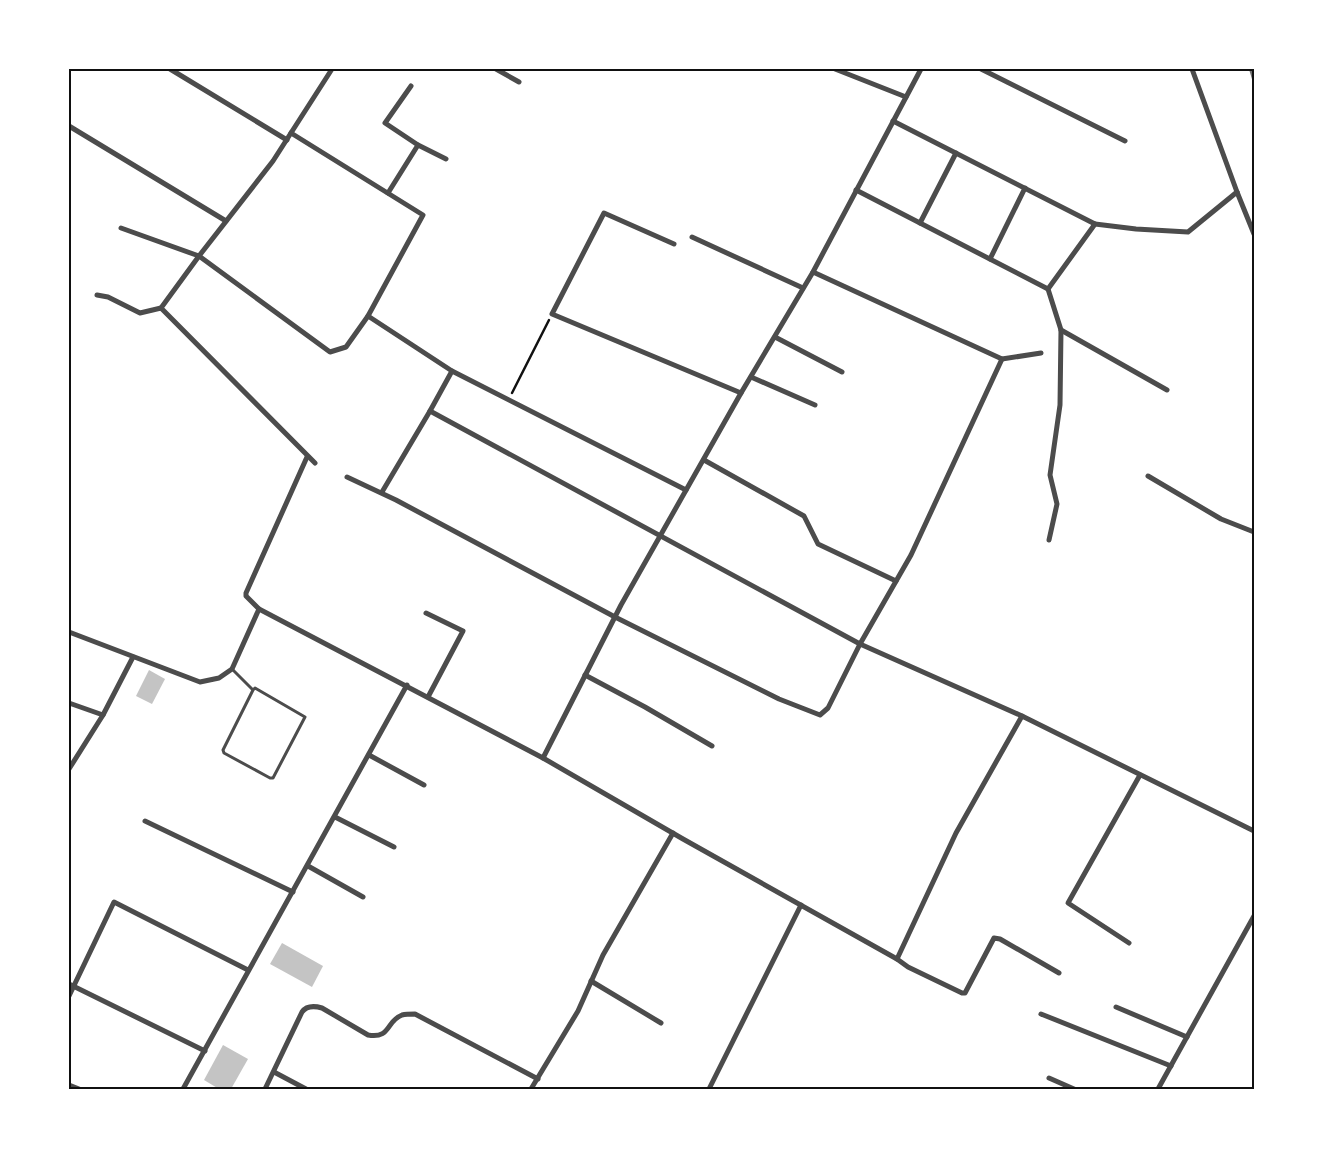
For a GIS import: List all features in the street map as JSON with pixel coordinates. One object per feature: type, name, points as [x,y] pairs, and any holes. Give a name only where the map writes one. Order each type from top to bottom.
[{"type":"street","points":[[170,69],[287,140]]},
{"type":"street","points":[[179,74],[183,69]]},
{"type":"street","points":[[97,295],[108,297],[140,313],[161,308],[198,256],[274,161],[332,69]]},
{"type":"street","points":[[496,69],[519,82]]},
{"type":"street","points":[[835,69],[906,96]]},
{"type":"street","points":[[544,758],[615,617],[686,490],[813,272],[921,69]]},
{"type":"street","points":[[982,69],[1125,141]]},
{"type":"street","points":[[1192,69],[1254,234]]},
{"type":"street","points":[[410,86],[385,123],[446,159]]},
{"type":"street","points":[[893,121],[1095,224],[1188,232],[1237,192]]},
{"type":"street","points":[[69,126],[226,222]]},
{"type":"street","points":[[121,228],[198,256],[330,352],[346,347],[368,316],[423,215],[291,133]]},
{"type":"street","points":[[388,193],[418,144]]},
{"type":"street","points":[[920,223],[956,153]]},
{"type":"street","points":[[990,259],[1025,188]]},
{"type":"street","points":[[856,190],[1048,288],[1061,330],[1060,405],[1050,474],[1058,504],[1049,540]]},
{"type":"street","points":[[674,244],[604,213],[552,314],[742,393]]},
{"type":"street","points":[[1048,288],[1095,224]]},
{"type":"street","points":[[692,237],[804,288]]},
{"type":"street","points":[[813,272],[1002,359],[1042,353]]},
{"type":"street","points":[[161,308],[315,463]]},
{"type":"street","points":[[368,316],[452,372],[686,490]]},
{"type":"street","points":[[1061,330],[1167,390]]},
{"type":"street","points":[[775,337],[842,372]]},
{"type":"street","points":[[347,477],[382,492],[615,617],[779,699],[820,715],[828,708],[860,644],[911,555],[1002,359]]},
{"type":"street","points":[[382,492],[452,372]]},
{"type":"street","points":[[751,377],[815,405]]},
{"type":"street","points":[[430,411],[860,644],[1022,716],[1254,831]]},
{"type":"street","points":[[307,457],[246,593],[246,596],[259,609],[544,758],[673,834],[917,971],[962,993],[965,993],[994,938],[1000,939],[1058,973]]},
{"type":"street","points":[[704,460],[804,516],[818,544],[896,581]]},
{"type":"street","points":[[1148,476],[1221,519],[1254,532]]},
{"type":"street","points":[[69,632],[200,682],[219,678],[232,669],[259,609]]},
{"type":"street","points":[[426,613],[463,631],[428,697]]},
{"type":"street","points":[[69,769],[103,715],[133,657]]},
{"type":"street","points":[[585,675],[712,746]]},
{"type":"street","points":[[184,1089],[248,970],[294,892],[407,686]]},
{"type":"street","points":[[69,703],[103,715]]},
{"type":"street","points":[[896,959],[956,833],[1022,716]]},
{"type":"street","points":[[369,755],[424,785]]},
{"type":"street","points":[[1129,943],[1068,903],[1140,775]]},
{"type":"street","points":[[335,817],[394,847]]},
{"type":"street","points":[[145,821],[294,892]]},
{"type":"street","points":[[531,1089],[578,1011],[612,939],[673,834]]},
{"type":"street","points":[[308,866],[363,898]]},
{"type":"street","points":[[69,996],[71,985],[114,902],[248,970]]},
{"type":"street","points":[[709,1089],[801,905]]},
{"type":"street","points":[[1158,1089],[1254,916]]},
{"type":"street","points":[[591,981],[661,1024]]},
{"type":"street","points":[[71,985],[205,1051]]},
{"type":"street","points":[[265,1089],[302,1012],[304,1009],[315,1006],[322,1008],[368,1035],[374,1036],[383,1034],[402,1015],[415,1014],[538,1078]]},
{"type":"street","points":[[1116,1007],[1187,1037]]},
{"type":"street","points":[[1041,1014],[1171,1066]]},
{"type":"street","points":[[274,1072],[306,1089]]},
{"type":"street","points":[[1049,1078],[1074,1089]]},
{"type":"street","points":[[69,1084],[79,1089]]},
{"type":"lane","points":[[232,669],[253,690],[255,688],[305,717],[273,778],[224,753],[223,750],[253,690]]},
{"type":"path","points":[[508,400],[552,314]]},
{"type":"building","points":[[149,670],[165,679],[152,704],[136,696]]},
{"type":"building","points":[[282,943],[323,966],[312,987],[270,964]]},
{"type":"building","points":[[223,1045],[248,1059],[231,1089],[219,1089],[204,1080]]},
{"type":"railway","points":[[1251,69],[1254,79]]}]
